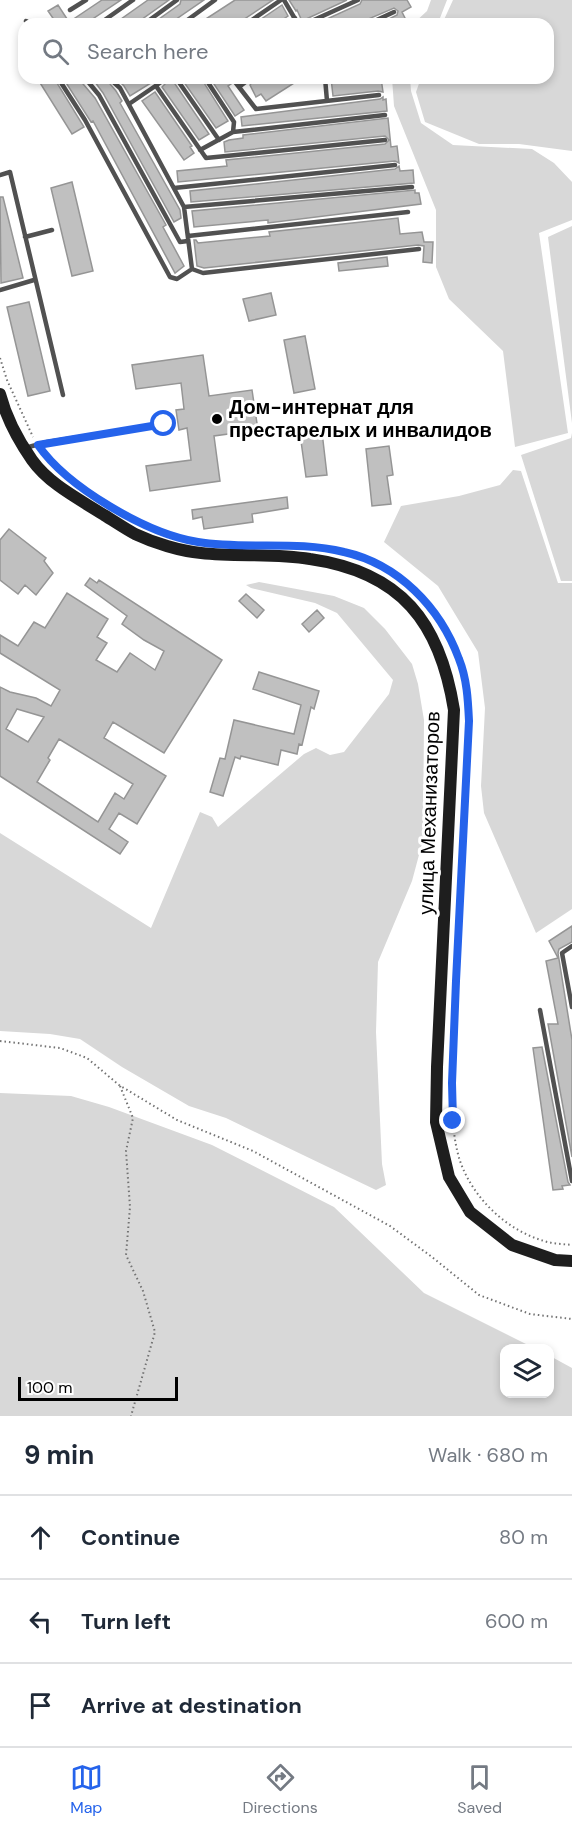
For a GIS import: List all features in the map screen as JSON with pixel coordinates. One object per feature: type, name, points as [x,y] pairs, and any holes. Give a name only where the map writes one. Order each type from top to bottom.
[{"type":"main road","name":"улица Механизаторов","points":[[0,394],[11,424],[31,446],[33,461],[60,487],[136,534],[198,553],[309,558],[352,567],[388,586],[417,613],[437,645],[449,678],[454,710],[436,1067],[436,1122],[449,1177],[470,1212],[512,1245],[555,1260],[572,1261]]},
{"type":"lane","points":[[70,10],[86,0]]},
{"type":"lane","points":[[108,18],[133,0]]},
{"type":"lane","points":[[152,18],[177,0]]},
{"type":"lane","points":[[190,18],[215,0]]},
{"type":"lane","points":[[255,18],[282,0],[295,18]]},
{"type":"lane","points":[[318,18],[358,0]]},
{"type":"lane","points":[[381,18],[394,12]]},
{"type":"lane","points":[[62,84],[85,120],[170,277],[177,279],[192,269]]},
{"type":"lane","points":[[90,84],[99,95],[180,242],[188,239],[408,212]]},
{"type":"lane","points":[[116,84],[129,104],[184,207],[192,269]]},
{"type":"lane","points":[[129,104],[159,84]]},
{"type":"lane","points":[[180,84],[219,140]]},
{"type":"lane","points":[[209,84],[234,122],[233,132]]},
{"type":"lane","points":[[237,84],[256,109],[379,95]]},
{"type":"lane","points":[[239,87],[243,84]]},
{"type":"lane","points":[[326,84],[327,101]]},
{"type":"lane","points":[[156,86],[206,158],[385,140]]},
{"type":"lane","points":[[200,150],[233,132],[385,116]]},
{"type":"lane","points":[[174,188],[395,165]]},
{"type":"lane","points":[[0,175],[10,172],[63,395]]},
{"type":"lane","points":[[184,207],[412,187]]},
{"type":"lane","points":[[25,237],[52,231]]},
{"type":"lane","points":[[192,269],[203,273],[418,249]]},
{"type":"lane","points":[[0,290],[34,280]]},
{"type":"lane","points":[[31,446],[164,424]]},
{"type":"lane","points":[[572,946],[562,953],[572,1006]]},
{"type":"lane","points":[[540,1010],[572,1181]]},
{"type":"path","points":[[0,358],[7,381],[30,433],[31,446],[44,453],[66,476],[88,491]]},
{"type":"path","points":[[320,549],[343,551],[380,564],[405,580],[427,603],[446,630],[459,659],[467,687],[469,721],[452,1083],[456,1143],[466,1174],[477,1193],[495,1213],[520,1232],[546,1242],[572,1245]]},
{"type":"path","points":[[0,1041],[60,1048],[87,1058],[119,1085],[177,1120],[253,1151],[390,1226],[479,1295],[530,1314],[572,1319]]},
{"type":"path","points":[[119,1085],[133,1119],[126,1151],[130,1207],[126,1256],[143,1291],[155,1332],[131,1416]]},
{"type":"shaded area","points":[[431,0],[447,0],[440,18],[419,18],[427,11]]},
{"type":"shaded area","points":[[453,0],[572,0],[572,151],[519,144],[479,144],[425,122],[416,92],[419,84],[554,84],[554,18],[445,18]]},
{"type":"shaded area","points":[[392,84],[410,84],[421,123],[453,145],[532,149],[554,163],[572,182],[572,220],[539,233],[568,433],[515,447],[503,351],[449,299],[436,267],[436,210],[394,106]]},
{"type":"shaded area","points":[[572,226],[572,423],[548,237]]},
{"type":"shaded area","points":[[572,433],[572,581],[561,581],[521,455],[571,438]]},
{"type":"shaded area","points":[[513,470],[521,471],[558,583],[572,583],[572,909],[536,933],[484,813],[481,786],[485,708],[478,652],[438,586],[384,542],[401,506],[459,496],[500,485]]},
{"type":"shaded area","points":[[259,582],[334,596],[364,608],[385,629],[412,664],[418,684],[424,720],[423,840],[412,881],[378,962],[376,1032],[382,1164],[386,1185],[376,1190],[226,1118],[189,1106],[122,1067],[80,1039],[50,1034],[0,1031],[0,833],[151,928],[200,812],[212,817],[218,827],[304,754],[316,748],[330,755],[344,752],[389,694],[393,680],[337,613],[315,603],[246,585]]},
{"type":"shaded area","points":[[0,1093],[71,1096],[109,1107],[212,1145],[334,1207],[424,1293],[526,1344],[500,1344],[500,1398],[554,1398],[554,1358],[572,1368],[572,1416],[0,1416]]},
{"type":"building","points":[[102,0],[121,0],[94,18],[75,18]]},
{"type":"building","points":[[148,0],[169,0],[144,18],[122,18]]},
{"type":"building","points":[[181,0],[204,0],[178,18],[160,18],[180,4]]},
{"type":"building","points":[[235,0],[273,0],[246,18],[207,18]]},
{"type":"building","points":[[289,0],[347,0],[308,18],[301,18]]},
{"type":"building","points":[[362,0],[407,0],[411,7],[402,12],[405,18],[391,18],[397,15],[398,11],[394,8],[371,18],[329,18],[360,4]]},
{"type":"building","points":[[58,5],[66,18],[53,18],[48,11]]},
{"type":"building","points":[[282,5],[288,16],[285,18],[263,18]]},
{"type":"building","points":[[41,84],[58,84],[84,127],[72,134]]},
{"type":"building","points":[[67,84],[83,84],[95,98],[166,225],[163,227],[184,266],[175,273],[93,121],[91,122]]},
{"type":"building","points":[[96,84],[110,84],[116,91],[122,101],[120,103],[180,210],[181,218],[174,222]]},
{"type":"building","points":[[122,84],[149,84],[130,96]]},
{"type":"building","points":[[165,84],[175,84],[209,134],[199,140],[162,87]]},
{"type":"building","points":[[185,84],[205,84],[228,121],[216,128]]},
{"type":"building","points":[[214,84],[231,84],[228,86],[244,110],[235,116]]},
{"type":"building","points":[[293,84],[266,101],[261,94],[256,97],[250,85]]},
{"type":"building","points":[[332,84],[382,84],[383,92],[333,96]]},
{"type":"building","points":[[155,92],[192,146],[190,147],[194,153],[184,160],[142,101]]},
{"type":"building","points":[[383,97],[383,100],[386,99],[387,111],[242,126],[241,117]]},
{"type":"building","points":[[388,118],[391,147],[397,146],[399,163],[395,161],[178,182],[177,171],[227,166],[226,160],[385,144],[389,140],[385,136],[225,152],[224,142],[243,138],[243,135]]},
{"type":"building","points":[[399,166],[400,171],[413,170],[414,183],[191,202],[190,191],[395,169]]},
{"type":"building","points":[[72,182],[93,271],[72,276],[51,188]]},
{"type":"building","points":[[415,190],[415,193],[419,193],[421,204],[268,223],[268,220],[194,227],[192,211]]},
{"type":"building","points":[[0,197],[3,197],[23,278],[1,283]]},
{"type":"building","points":[[398,218],[400,234],[422,232],[424,242],[433,242],[432,263],[423,262],[424,246],[418,245],[204,268],[197,266],[194,240],[198,243],[270,236],[269,232]]},
{"type":"building","points":[[387,257],[388,266],[339,271],[338,263]]},
{"type":"building","points":[[271,293],[276,315],[249,321],[243,299]]},
{"type":"building","points":[[29,302],[50,391],[28,396],[7,307]]},
{"type":"building","points":[[305,336],[315,389],[294,393],[284,340]]},
{"type":"building","name":"Дом-интернат для престарелых и инвалидов","points":[[203,355],[209,396],[252,390],[258,430],[214,436],[220,481],[150,491],[146,466],[191,460],[187,428],[179,430],[176,410],[184,409],[181,383],[136,389],[132,365]]},
{"type":"building","points":[[322,432],[327,475],[306,477],[300,434]]},
{"type":"building","points":[[389,446],[393,475],[387,476],[391,504],[372,506],[366,449]]},
{"type":"building","points":[[287,497],[288,508],[252,514],[253,522],[204,529],[202,517],[193,519],[192,510]]},
{"type":"building","points":[[9,529],[46,558],[44,561],[53,573],[36,595],[25,585],[18,594],[0,580],[0,540]]},
{"type":"building","points":[[90,578],[97,583],[99,580],[222,660],[164,753],[113,722],[104,738],[166,776],[137,824],[119,813],[109,829],[128,842],[120,854],[0,776],[0,687],[10,692],[36,698],[51,706],[60,690],[0,653],[0,635],[18,646],[34,622],[45,628],[67,593],[108,619],[97,637],[107,643],[96,660],[117,672],[130,653],[155,670],[164,651],[122,624],[127,616],[85,585]],"holes":[[[17,709],[44,717],[28,742],[6,729]],[[59,739],[133,784],[124,799],[115,793],[98,822],[37,782]]]},
{"type":"building","points":[[246,594],[264,610],[257,618],[239,601]]},
{"type":"building","points":[[317,610],[324,618],[309,632],[302,624]]},
{"type":"building","points":[[259,672],[319,691],[314,709],[311,707],[302,745],[299,744],[297,754],[281,750],[278,765],[241,756],[240,759],[235,757],[223,796],[210,792],[220,758],[225,759],[234,720],[294,734],[301,705],[253,689]]},
{"type":"building","points":[[572,926],[572,942],[559,949],[558,953],[572,1040],[572,1157],[548,1024],[558,1024],[546,961],[558,958],[549,941]]},
{"type":"building","points":[[542,1047],[570,1185],[562,1186],[563,1189],[553,1190],[533,1048]]},
{"type":"place","name":"Дом-интернат для престарелых и инвалидов","points":[[217,419]]},
{"type":"route","points":[[164,424],[38,445],[66,476],[96,497],[155,530],[200,543],[297,546],[343,551],[380,564],[405,580],[427,603],[446,630],[459,659],[467,687],[469,721],[456,981],[452,1083],[453,1121]]}]
